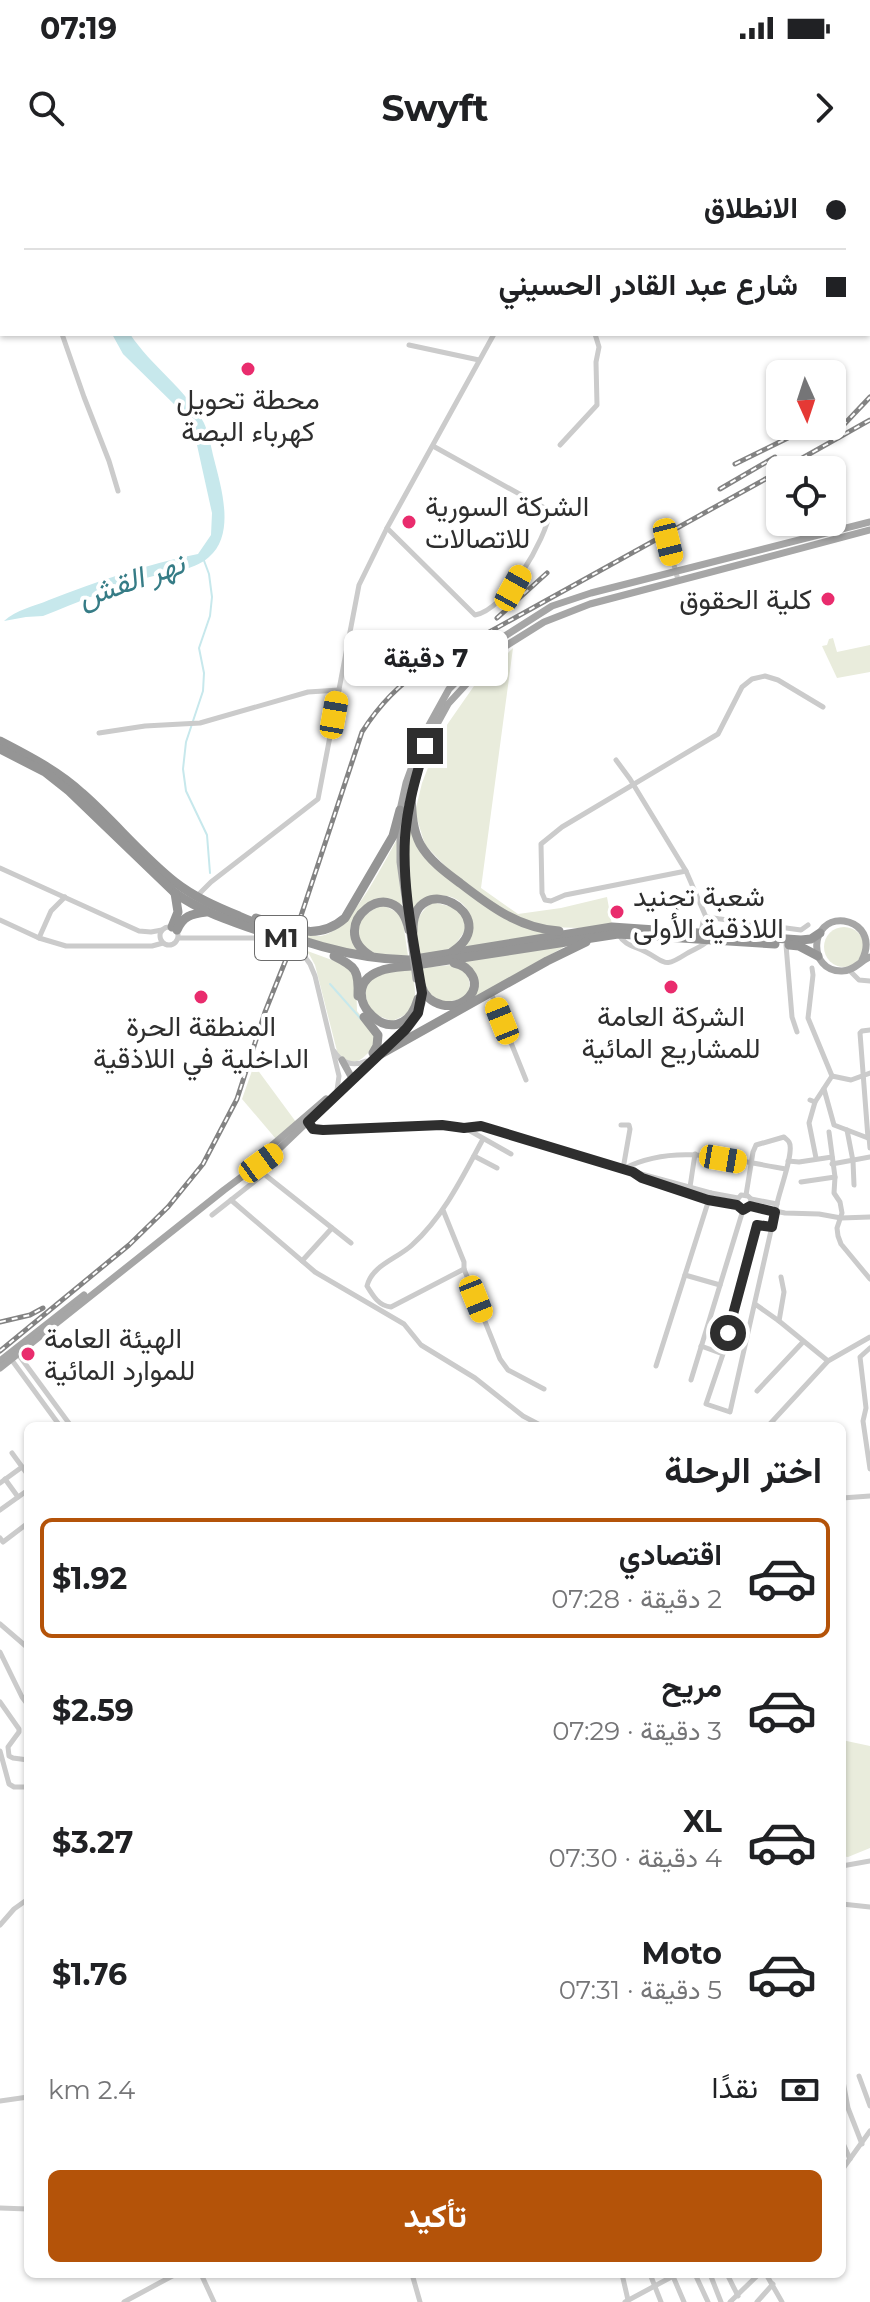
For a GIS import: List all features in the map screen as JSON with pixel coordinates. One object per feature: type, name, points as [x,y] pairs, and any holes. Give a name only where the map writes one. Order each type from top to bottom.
[{"type":"highway","name":"M1","points":[[0,741],[45,764],[81,791],[177,884],[270,929],[334,950],[381,959],[438,960],[618,934],[801,940],[811,939],[820,933]]},
{"type":"highway","name":"M1","points":[[0,749],[45,772],[69,791],[175,893],[207,912],[334,956],[382,966],[411,966],[612,927],[799,946],[818,956]]},
{"type":"highway","points":[[411,795],[414,825],[424,849],[445,872],[487,905],[532,927],[563,932],[587,930]]},
{"type":"highway","points":[[230,912],[308,933],[329,930],[345,918],[393,836],[400,810]]},
{"type":"highway","points":[[172,931],[178,912],[175,893]]},
{"type":"highway","points":[[412,936],[415,916],[426,902],[444,899],[459,905],[467,918],[466,936],[455,950],[438,960]]},
{"type":"highway","points":[[381,959],[368,955],[357,942],[355,926],[362,911],[377,903],[395,905],[405,915],[412,936]]},
{"type":"highway","points":[[172,931],[187,916],[207,912]]},
{"type":"highway","points":[[373,1056],[571,948],[618,934]]},
{"type":"highway","points":[[334,956],[356,971],[359,1010],[378,1035],[373,1056]]},
{"type":"highway","points":[[419,980],[426,997],[440,1005],[459,1003],[472,993],[473,977],[466,967],[438,960]]},
{"type":"highway","points":[[411,966],[383,970],[371,976],[364,986],[363,1003],[372,1017],[392,1024],[408,1018],[418,999]]},
{"type":"main road","points":[[412,936],[405,838],[411,795],[425,746],[448,704],[496,652],[544,622],[578,608],[677,576],[870,522]]},
{"type":"main road","points":[[0,1361],[263,1155],[352,1078],[416,1016],[422,1003],[400,862],[400,810],[423,736],[449,689],[497,641],[552,606],[591,593],[870,530]]},
{"type":"main road","points":[[839,921],[855,925],[867,937],[866,959],[849,970],[827,967],[818,956],[816,947],[820,933],[825,927],[839,921]]},
{"type":"main road","points":[[0,1368],[279,1149],[410,1018],[417,1007],[419,980]]},
{"type":"main road","points":[[342,1060],[352,1078]]},
{"type":"street","points":[[63,336],[118,491]]},
{"type":"street","points":[[197,896],[318,799],[359,585],[493,336]]},
{"type":"street","points":[[560,445],[597,405],[596,362],[599,347],[596,336]]},
{"type":"street","points":[[409,345],[479,360]]},
{"type":"street","points":[[387,528],[475,615],[484,614],[513,588],[548,524],[550,511],[433,446]]},
{"type":"street","points":[[668,542],[677,576]]},
{"type":"street","points":[[686,871],[545,900],[542,893],[541,844],[562,827],[718,734],[742,687],[752,679],[765,676],[778,680],[823,707]]},
{"type":"street","points":[[99,733],[145,726],[200,723],[308,692],[339,690]]},
{"type":"street","points":[[616,760],[686,871],[706,917]]},
{"type":"street","points":[[0,868],[139,931],[258,938],[298,950],[310,964],[339,1076],[337,1090]]},
{"type":"street","points":[[39,938],[51,911],[65,897]]},
{"type":"street","points":[[706,917],[801,930],[808,925]]},
{"type":"street","points":[[618,934],[623,942],[668,963],[677,961],[705,936],[703,922],[706,917]]},
{"type":"street","points":[[0,920],[39,938],[85,948],[170,945],[176,943],[172,931]]},
{"type":"street","points":[[163,943],[160,938],[172,931]]},
{"type":"street","points":[[786,945],[792,1017],[797,1032]]},
{"type":"street","points":[[812,968],[808,1018],[832,1076]]},
{"type":"street","points":[[849,970],[859,980],[870,981]]},
{"type":"street","points":[[490,992],[526,1080]]},
{"type":"street","points":[[870,1030],[860,1032],[870,1148]]},
{"type":"street","points":[[332,1047],[342,1060],[351,1064],[373,1056]]},
{"type":"street","points":[[832,1076],[851,1080],[870,1073]]},
{"type":"street","points":[[816,1158],[809,1123],[812,1101],[832,1076]]},
{"type":"street","points":[[824,1088],[834,1125],[869,1138]]},
{"type":"street","points":[[308,1122],[313,1129],[323,1130],[481,1126],[690,1187],[710,1196]]},
{"type":"street","points":[[621,1125],[629,1125],[630,1129],[623,1169]]},
{"type":"street","points":[[464,1128],[511,1154]]},
{"type":"street","points":[[847,1130],[854,1185]]},
{"type":"street","points":[[829,1132],[834,1193],[841,1207],[837,1228],[841,1244],[870,1279]]},
{"type":"street","points":[[691,1380],[743,1210],[749,1200],[751,1163],[756,1145],[783,1137],[790,1144],[788,1161],[730,1412],[706,1404],[723,1354],[757,1225],[772,1227]]},
{"type":"street","points":[[464,1269],[391,1307],[377,1301],[367,1286],[369,1276],[415,1243],[443,1210],[483,1139]]},
{"type":"street","points":[[623,1169],[665,1155],[695,1154],[786,1169]]},
{"type":"street","points":[[690,1187],[695,1154]]},
{"type":"street","points":[[474,1156],[497,1168]]},
{"type":"street","points":[[788,1161],[816,1158],[853,1161],[870,1157]]},
{"type":"street","points":[[633,1172],[642,1178],[737,1202],[749,1200],[776,1208],[841,1218],[870,1217]]},
{"type":"street","points":[[212,1215],[264,1174],[351,1243]]},
{"type":"street","points":[[801,1182],[835,1177]]},
{"type":"street","points":[[656,1366],[710,1196]]},
{"type":"street","points":[[231,1200],[315,1272],[404,1324],[421,1345],[475,1378],[534,1422]]},
{"type":"street","points":[[737,1202],[743,1210]]},
{"type":"street","points":[[443,1210],[500,1359],[508,1370],[544,1389]]},
{"type":"street","points":[[302,1261],[332,1228]]},
{"type":"street","points":[[685,1275],[720,1285]]},
{"type":"street","points":[[779,1321],[784,1292],[781,1277]]},
{"type":"street","points":[[755,1304],[828,1361]]},
{"type":"street","points":[[772,1422],[828,1361],[870,1337]]},
{"type":"street","points":[[757,1391],[803,1342]]},
{"type":"street","points":[[701,1346],[723,1354]]},
{"type":"street","points":[[870,1348],[860,1357],[866,1408],[863,1421],[870,1469]]},
{"type":"street","points":[[14,1357],[57,1422]]},
{"type":"street","points":[[14,1357],[68,1422]]},
{"type":"street","points":[[12,1453],[24,1470]]},
{"type":"street","points":[[18,1497],[3,1481],[22,1467]]},
{"type":"street","points":[[1,1508],[24,1493]]},
{"type":"street","points":[[846,1498],[870,1496]]},
{"type":"street","points":[[0,1538],[3,1542],[24,1526]]},
{"type":"street","points":[[0,1624],[24,1645]]},
{"type":"street","points":[[0,1652],[2,1664],[24,1700]]},
{"type":"street","points":[[0,1702],[19,1729],[7,1751],[13,1758],[24,1759]]},
{"type":"street","points":[[0,1751],[9,1784],[24,1787]]},
{"type":"street","points":[[846,1865],[870,1861]]},
{"type":"street","points":[[0,1925],[24,1902]]},
{"type":"street","points":[[846,1904],[870,1907]]},
{"type":"street","points":[[859,2076],[870,2106]]},
{"type":"street","points":[[846,2097],[862,2144]]},
{"type":"street","points":[[0,2101],[24,2098]]},
{"type":"street","points":[[846,2164],[869,2134]]},
{"type":"street","points":[[846,2150],[850,2159]]},
{"type":"street","points":[[0,2208],[24,2209]]},
{"type":"street","points":[[124,2302],[169,2278]]},
{"type":"street","points":[[204,2278],[214,2302]]},
{"type":"street","points":[[413,2278],[420,2302]]},
{"type":"street","points":[[623,2278],[627,2301],[666,2278]]},
{"type":"street","points":[[651,2278],[661,2302]]},
{"type":"street","points":[[675,2278],[684,2302]]},
{"type":"street","points":[[697,2278],[708,2302]]},
{"type":"street","points":[[712,2278],[721,2302]]},
{"type":"street","points":[[729,2278],[738,2296]]},
{"type":"street","points":[[730,2302],[755,2278]]},
{"type":"street","points":[[769,2278],[782,2302]]},
{"type":"street","points":[[757,2302],[773,2284]]},
{"type":"street","points":[[635,2295],[639,2302]]},
{"type":"green space","points":[[833,638],[837,652],[870,645],[870,672],[837,678],[822,646]]},
{"type":"green space","points":[[513,648],[481,888],[518,914],[607,897],[612,925],[550,927],[521,920],[505,912],[450,871],[425,845],[415,812],[422,783],[442,732],[474,686]]},
{"type":"green space","points":[[409,818],[416,840],[489,909],[511,922],[557,934],[460,949],[470,918],[458,900],[438,897],[413,914],[407,858]]},
{"type":"green space","points":[[399,836],[402,906],[368,903],[362,909],[353,920],[350,932],[360,953],[270,925],[313,936],[331,932],[354,911]]},
{"type":"green space","points":[[432,902],[461,909],[466,929],[453,948],[419,956],[418,920]]},
{"type":"green space","points":[[385,906],[402,915],[408,956],[369,953],[358,938],[358,920],[377,907]]},
{"type":"green space","points":[[844,927],[858,933],[864,947],[858,961],[844,967],[830,961],[824,947],[830,933]]},
{"type":"green space","points":[[571,943],[468,1001],[476,987],[460,961]]},
{"type":"green space","points":[[302,949],[351,967],[356,979],[357,1011],[374,1032],[374,1047],[358,1061],[349,1061],[338,1055],[315,965]]},
{"type":"green space","points":[[451,965],[466,971],[469,992],[462,998],[441,1002],[424,989],[421,968]]},
{"type":"green space","points":[[412,969],[415,995],[408,1012],[392,1021],[371,1013],[366,994],[370,980],[390,971]]},
{"type":"green space","points":[[254,1065],[296,1122],[276,1139],[242,1099]]},
{"type":"green space","points":[[846,1741],[870,1746],[870,1848],[848,1857]]},
{"type":"water","name":"نهر القش","points":[[113,336],[132,336],[188,399],[204,423],[223,496],[222,536],[209,557],[195,566],[120,586],[43,616],[4,621],[20,611],[104,580],[198,554],[211,535],[212,513],[195,436],[182,412],[123,354]]},
{"type":"waterway","points":[[203,558],[212,597],[210,616],[199,648],[204,673],[203,691],[186,742],[183,769],[186,791],[207,835],[210,873]]},
{"type":"waterway","points":[[330,984],[361,1019]]},
{"type":"railway","points":[[846,422],[870,397]]},
{"type":"railway","points":[[806,456],[870,420]]},
{"type":"railway","points":[[735,464],[784,440]]},
{"type":"railway","points":[[720,489],[766,462]]},
{"type":"railway","points":[[0,1351],[129,1245],[168,1207],[203,1164],[237,1099],[362,732],[383,704],[426,667],[766,479]]},
{"type":"railway","points":[[497,618],[547,573]]},
{"type":"railway","points":[[0,1322],[30,1315],[43,1308]]},
{"type":"place","name":"محطة تحويل كهرباء البصة","points":[[248,369]]},
{"type":"place","name":"الشركة السورية للاتصالات","points":[[409,522]]},
{"type":"place","name":"كلية الحقوق","points":[[828,599]]},
{"type":"place","name":"شعبة تجنيد اللاذقية الأولى","points":[[617,912]]},
{"type":"place","name":"الشركة العامة للمشاريع المائية","points":[[671,987]]},
{"type":"place","name":"المنطقة الحرة الداخلية في اللاذقية","points":[[201,997]]},
{"type":"place","name":"الهيئة العامة للموارد المائية","points":[[28,1354]]},
{"type":"route","points":[[425,746],[411,795],[405,838],[406,874],[422,1003],[406,1029],[308,1122],[313,1129],[323,1130],[481,1126],[633,1172],[642,1178],[708,1200],[737,1205],[743,1210],[750,1206],[775,1212],[772,1227],[757,1225],[728,1333]]}]
